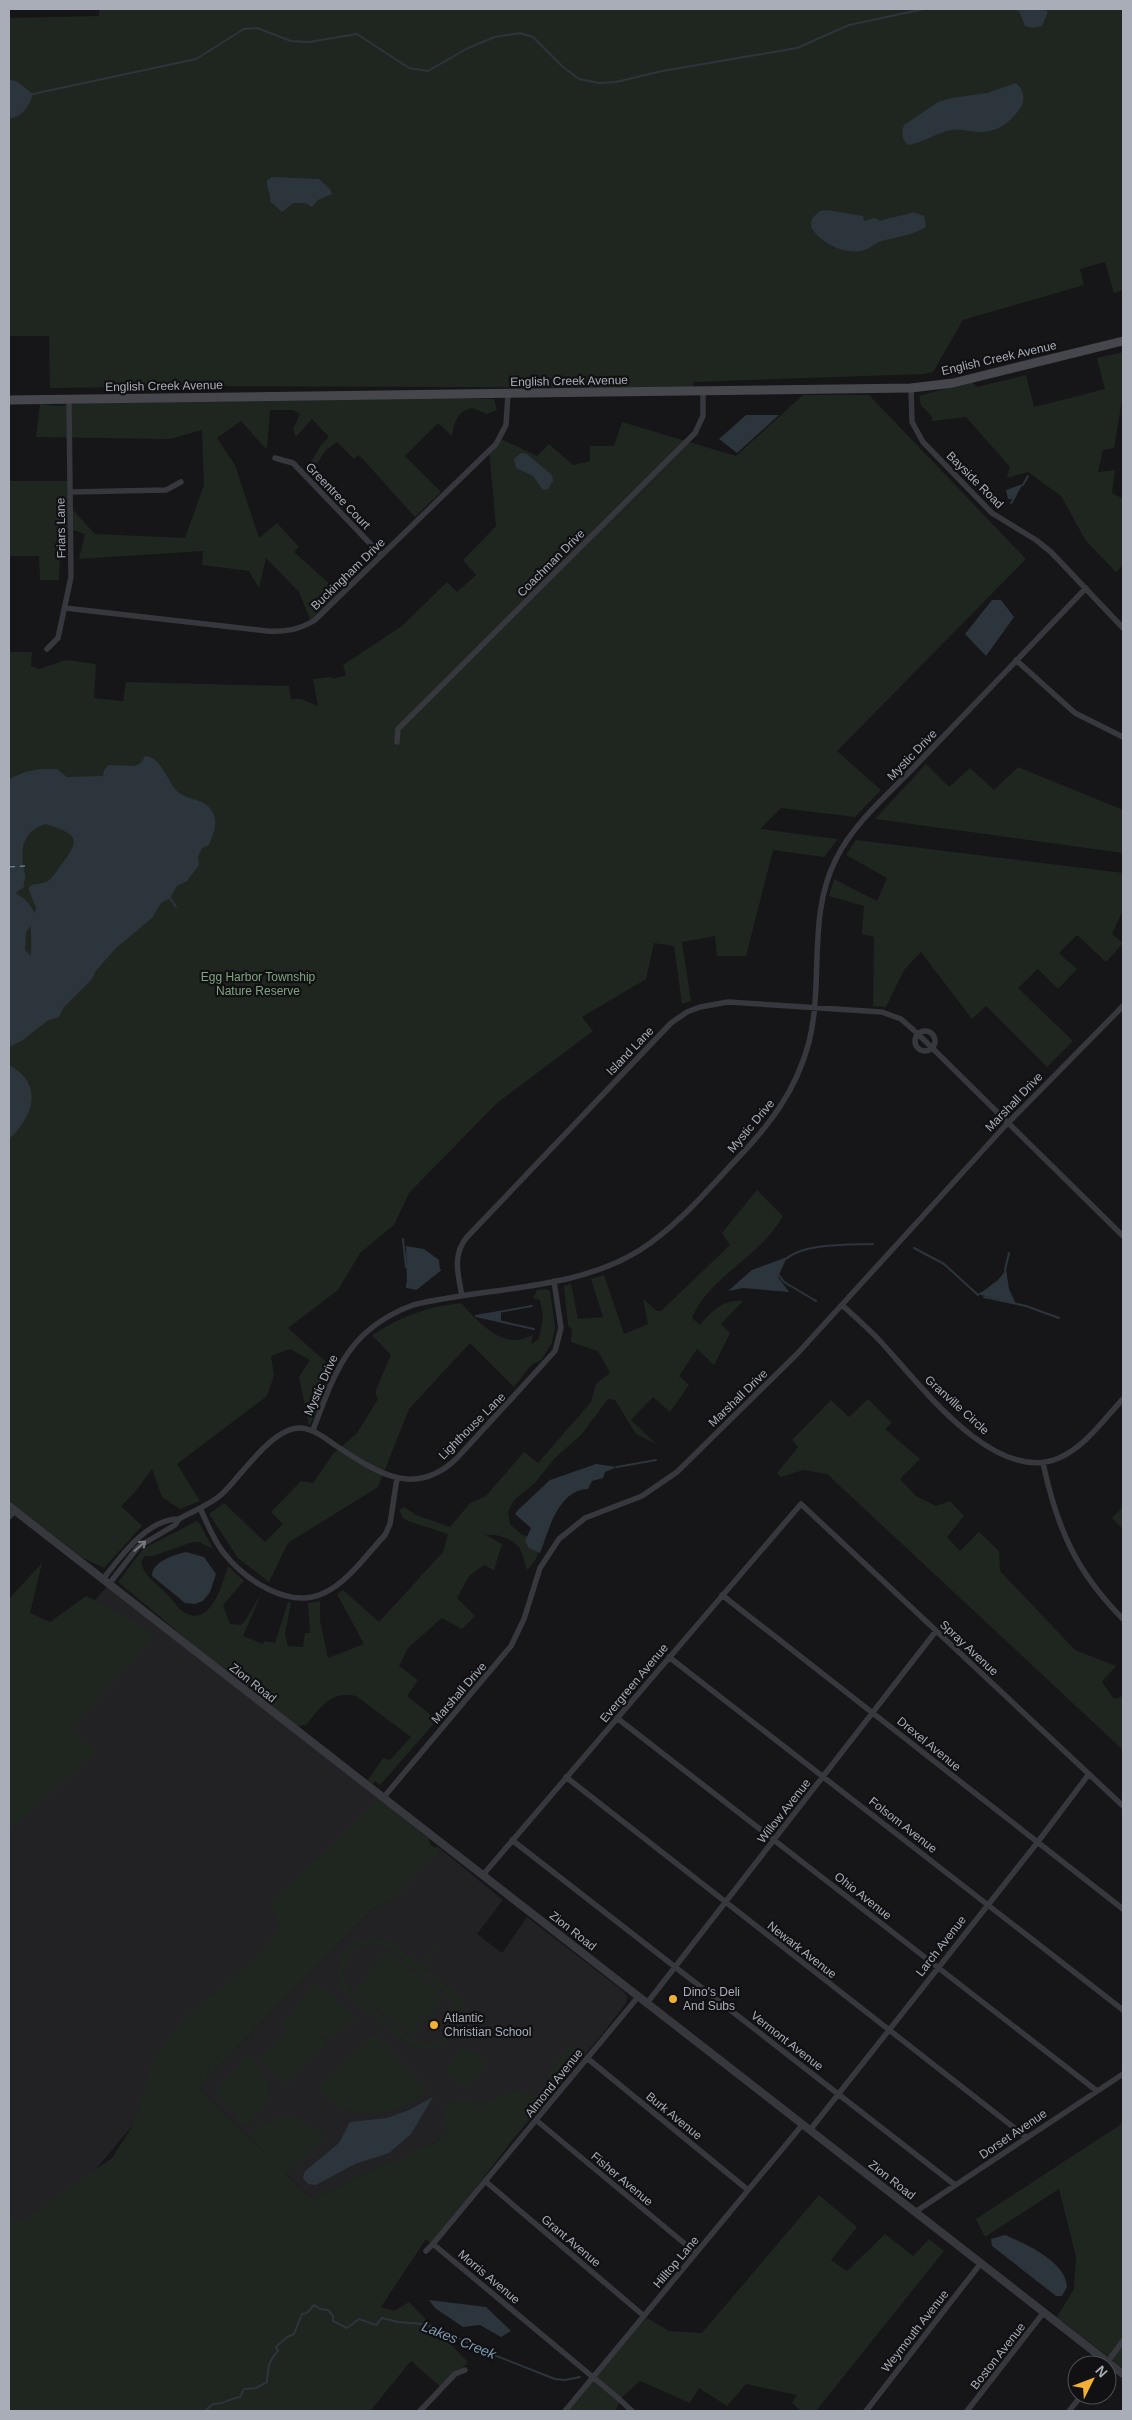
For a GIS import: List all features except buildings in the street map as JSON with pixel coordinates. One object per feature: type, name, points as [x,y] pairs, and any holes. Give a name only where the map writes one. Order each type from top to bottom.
[{"type":"main road","name":"English Creek Avenue","points":[[9,400],[911,388],[953,383],[1123,341]]},
{"type":"street","name":"Bayside Road","points":[[911,388],[912,422],[923,442],[992,513],[1043,546],[1123,628]]},
{"type":"street","name":"Coachman Drive","points":[[397,742],[398,729],[695,433],[703,420],[703,391]]},
{"type":"street","name":"Buckingham Drive","points":[[65,608],[285,632],[299,629],[315,620],[496,444],[506,425],[508,394]]},
{"type":"street","name":"Friars Lane","points":[[47,649],[58,638],[71,577],[69,400]]},
{"type":"street","name":"Greentree Court","points":[[275,458],[292,463],[381,555]]},
{"type":"street","points":[[71,492],[166,490],[181,482]]},
{"type":"street","name":"Mystic Drive","points":[[313,1430],[337,1369],[361,1337],[375,1324],[400,1310],[431,1301],[554,1281],[590,1272],[628,1257],[654,1240],[684,1215],[763,1131],[781,1108],[803,1062],[810,1039],[814,1008],[819,919],[823,893],[830,871],[842,847],[861,823],[1086,588]]},
{"type":"street","points":[[1016,660],[1075,713],[1123,737]]},
{"type":"street","name":"Island Lane","points":[[462,1296],[457,1261],[464,1242],[675,1020],[700,1007],[723,1002],[887,1013],[901,1019],[918,1034]]},
{"type":"street","name":"Marshall Drive","points":[[383,1798],[511,1646],[524,1619],[540,1568],[559,1539],[585,1518],[642,1496],[671,1477],[797,1354],[1008,1122],[1123,1006]]},
{"type":"street","name":"Island Lane","points":[[924,1031],[932,1034],[935,1043],[926,1051],[919,1049],[916,1043],[918,1034],[924,1031]]},
{"type":"street","name":"Island Lane","points":[[931,1048],[1008,1122]]},
{"type":"street","points":[[1008,1122],[1123,1236]]},
{"type":"street","name":"Lighthouse Lane","points":[[313,1430],[377,1472],[397,1478],[424,1477],[450,1465],[553,1356],[561,1334],[554,1281]]},
{"type":"street","name":"Granville Circle","points":[[842,1305],[882,1343],[918,1385],[967,1431],[1003,1456],[1021,1462],[1043,1463],[1057,1459],[1074,1450],[1123,1399]]},
{"type":"street","points":[[106,1582],[138,1547],[176,1525],[179,1519],[221,1494],[277,1436],[298,1428],[313,1430]]},
{"type":"street","points":[[1043,1463],[1055,1513],[1070,1550],[1091,1583],[1123,1619]]},
{"type":"street","points":[[200,1508],[219,1546],[244,1574],[272,1591],[292,1597],[308,1597],[322,1594],[333,1588],[385,1535],[390,1524],[397,1478]]},
{"type":"street","name":"Evergreen Avenue","points":[[482,1876],[800,1504]]},
{"type":"street","name":"Spray Avenue","points":[[800,1504],[1123,1806]]},
{"type":"street","points":[[9,1517],[12,1508]]},
{"type":"street","name":"Zion Road","points":[[12,1508],[1044,2312],[1096,2355]]},
{"type":"street","name":"Drexel Avenue","points":[[722,1595],[874,1712],[1037,1843],[1123,1909]]},
{"type":"street","name":"Willow Avenue","points":[[647,2004],[936,1631]]},
{"type":"street","name":"Folsom Avenue","points":[[669,1657],[1123,2010]]},
{"type":"street","name":"Ohio Avenue","points":[[617,1718],[1097,2091]]},
{"type":"street","name":"Larch Avenue","points":[[810,2130],[1037,1843],[1088,1774]]},
{"type":"street","name":"Newark Avenue","points":[[566,1777],[1026,2137]]},
{"type":"street","name":"Vermont Avenue","points":[[512,1840],[955,2185]]},
{"type":"street","name":"Almond Avenue","points":[[485,2182],[638,1997]]},
{"type":"street","name":"Burk Avenue","points":[[586,2058],[748,2190]]},
{"type":"street","name":"Dorset Avenue","points":[[915,2212],[1123,2074]]},
{"type":"street","name":"Fisher Avenue","points":[[536,2120],[696,2253]]},
{"type":"street","name":"Hilltop Lane","points":[[565,2411],[803,2124]]},
{"type":"street","points":[[426,2251],[485,2182]]},
{"type":"street","name":"Grant Avenue","points":[[485,2182],[644,2316]]},
{"type":"street","name":"Morris Avenue","points":[[433,2244],[594,2377],[632,2411]]},
{"type":"street","name":"Weymouth Avenue","points":[[866,2411],[980,2263]]},
{"type":"street","name":"Boston Avenue","points":[[967,2411],[1044,2312]]},
{"type":"street","points":[[1112,2355],[1123,2341]]},
{"type":"street","points":[[420,2411],[455,2374],[465,2370]]},
{"type":"shaded area","points":[[1020,9],[1045,9],[1048,12],[1042,26],[1033,28],[1025,26],[1019,11]]},
{"type":"shaded area","points":[[9,79],[18,82],[33,94],[25,110],[18,116],[9,119]]},
{"type":"shaded area","points":[[1016,83],[1023,94],[1023,104],[1013,117],[999,128],[987,132],[952,130],[908,145],[903,138],[904,125],[938,102],[987,93]]},
{"type":"shaded area","points":[[272,177],[319,179],[330,189],[332,194],[318,200],[312,207],[305,203],[293,203],[282,212],[270,201],[267,180]]},
{"type":"shaded area","points":[[827,210],[863,216],[864,221],[875,218],[880,221],[913,212],[924,216],[926,227],[910,234],[879,242],[864,250],[847,251],[833,246],[820,238],[811,227],[812,218],[820,211]]},
{"type":"shaded area","points":[[746,415],[779,415],[737,453],[719,439]]},
{"type":"shaded area","points":[[521,453],[527,454],[552,475],[553,481],[548,489],[543,490],[533,476],[516,468],[514,459]]},
{"type":"shaded area","points":[[1023,484],[1014,499],[1008,499],[1006,490]]},
{"type":"shaded area","points":[[992,600],[1001,600],[1014,617],[986,656],[965,634]]},
{"type":"shaded area","points":[[145,756],[151,757],[180,794],[209,807],[214,815],[215,824],[214,833],[209,845],[202,848],[198,857],[199,865],[187,881],[177,886],[170,898],[161,903],[152,918],[116,948],[95,972],[92,979],[63,1008],[59,1017],[47,1021],[23,1040],[9,1047],[9,779],[25,772],[40,769],[57,769],[67,777],[103,776],[104,770],[109,765],[135,766],[141,763]],"holes":[[[46,824],[69,834],[73,837],[74,842],[68,855],[51,879],[28,888],[36,908],[35,913],[27,901],[16,893],[24,887],[24,844],[31,832]],[[30,926],[31,936],[31,956],[25,950],[26,933]]]},
{"type":"shaded area","points":[[9,1065],[27,1081],[32,1100],[24,1120],[9,1139]]},
{"type":"shaded area","points":[[406,1246],[424,1249],[439,1260],[440,1270],[416,1289],[407,1287]]},
{"type":"shaded area","points":[[787,1257],[778,1277],[789,1292],[743,1288],[728,1291],[752,1270]]},
{"type":"shaded area","points":[[1006,1269],[1009,1289],[1016,1304],[977,1294],[994,1285]]},
{"type":"shaded area","points":[[501,1312],[501,1322],[476,1316]]},
{"type":"shaded area","points":[[596,1464],[617,1467],[605,1472],[603,1478],[592,1481],[588,1489],[578,1491],[569,1496],[556,1513],[540,1553],[529,1548],[525,1541],[531,1528],[515,1514],[518,1510],[550,1480]]},
{"type":"shaded area","points":[[186,1552],[204,1557],[216,1574],[210,1592],[203,1601],[195,1604],[185,1603],[152,1576],[155,1567],[159,1563]]},
{"type":"shaded area","points":[[109,1584],[395,1812],[9,2273],[9,1701]]},
{"type":"shaded area","name":"Atlantic Christian School","points":[[437,1846],[503,1900],[477,1934],[502,1953],[527,1917],[623,1991],[627,1996],[626,2003],[604,2032],[510,2143],[462,2100],[456,2100],[450,2102],[447,2132],[436,2143],[422,2146],[401,2161],[384,2163],[312,2199],[198,2088],[371,1910],[392,1902]]},
{"type":"shaded area","points":[[433,2097],[411,2134],[389,2153],[355,2164],[316,2185],[308,2184],[303,2178],[305,2171],[339,2143],[350,2122],[387,2118],[409,2110]]},
{"type":"shaded area","points":[[1005,2235],[1044,2255],[1060,2270],[1065,2278],[1067,2287],[1062,2296],[1056,2296],[992,2246],[991,2239]]},
{"type":"shaded area","points":[[429,2300],[486,2307],[511,2331],[501,2337],[480,2325],[463,2327],[435,2308]]},
{"type":"green space","points":[[99,9],[1123,9],[1123,290],[1114,293],[1105,262],[1080,269],[1084,285],[963,320],[933,372],[924,374],[693,382],[693,388],[224,386],[50,388],[49,336],[9,336],[9,18],[99,16]]},
{"type":"green space","points":[[1123,352],[1123,394],[1114,448],[1103,450],[1098,472],[1115,470],[1112,493],[1123,499],[1123,565],[1116,572],[1086,541],[1061,496],[1028,472],[1007,478],[1010,467],[966,417],[932,421],[932,417],[921,405],[919,396],[971,381],[977,387],[1026,375],[1034,407],[1105,389],[1097,358]]},
{"type":"green space","name":"Egg Harbor Township Nature Reserve","points":[[803,395],[869,395],[1026,559],[837,751],[881,790],[855,817],[781,808],[760,829],[838,839],[824,857],[773,850],[746,956],[717,956],[715,936],[682,942],[691,1001],[682,1004],[674,946],[654,943],[646,979],[582,1017],[593,1031],[497,1103],[409,1193],[394,1225],[360,1253],[338,1290],[288,1328],[336,1371],[323,1401],[309,1426],[299,1377],[310,1360],[290,1349],[271,1356],[274,1375],[267,1396],[177,1464],[200,1501],[180,1509],[162,1497],[152,1469],[135,1492],[121,1506],[142,1526],[104,1568],[83,1558],[9,1501],[9,652],[32,652],[31,666],[39,669],[66,660],[96,664],[94,698],[123,701],[126,682],[289,686],[291,699],[301,699],[318,706],[313,679],[332,677],[333,679],[346,675],[343,665],[402,626],[447,582],[457,592],[476,575],[463,560],[496,526],[489,450],[499,438],[537,456],[549,444],[573,465],[590,461],[590,446],[614,446],[622,422],[736,456]]},
{"type":"green space","points":[[494,399],[497,410],[487,414],[472,408],[463,412],[455,422],[452,436],[438,423],[405,456],[441,492],[415,517],[359,455],[354,459],[337,442],[326,450],[312,471],[308,467],[321,445],[329,437],[312,419],[296,437],[293,429],[300,414],[293,410],[270,410],[267,447],[265,448],[241,421],[217,438],[235,465],[259,538],[277,523],[299,547],[294,552],[341,594],[311,622],[299,592],[266,558],[259,588],[249,571],[202,565],[203,551],[79,559],[85,534],[61,526],[59,580],[40,580],[39,556],[9,556],[9,481],[69,481],[70,507],[95,534],[185,538],[204,485],[202,430],[170,439],[36,437],[40,404],[59,406],[80,403]]},
{"type":"green space","points":[[926,764],[949,787],[970,768],[994,790],[1018,767],[1123,810],[1123,853],[875,819]]},
{"type":"green space","points":[[856,840],[1123,873],[1123,910],[1112,934],[1123,943],[1106,962],[1077,935],[1059,953],[1077,969],[1058,989],[1038,969],[1018,988],[1073,1041],[1047,1067],[986,1006],[972,1019],[921,952],[904,970],[886,1007],[873,1006],[874,937],[862,934],[864,906],[829,896],[834,879],[877,901],[887,878],[846,855]]},
{"type":"green space","points":[[757,1190],[783,1216],[763,1242],[710,1291],[699,1304],[692,1318],[700,1325],[718,1307],[730,1302],[743,1301],[721,1324],[730,1333],[714,1365],[697,1349],[679,1376],[689,1385],[670,1412],[653,1397],[631,1420],[656,1444],[636,1434],[615,1400],[608,1399],[582,1434],[554,1459],[535,1483],[514,1500],[508,1512],[510,1524],[521,1534],[542,1542],[535,1561],[527,1570],[519,1547],[501,1536],[486,1535],[502,1544],[494,1570],[484,1565],[469,1576],[457,1598],[475,1616],[462,1629],[442,1618],[408,1648],[399,1666],[418,1680],[407,1696],[437,1720],[380,1785],[375,1781],[373,1784],[368,1780],[383,1758],[390,1760],[411,1737],[356,1696],[347,1695],[333,1698],[321,1707],[306,1725],[297,1726],[195,1646],[118,1582],[144,1548],[197,1521],[213,1549],[199,1542],[193,1542],[153,1556],[145,1556],[141,1562],[147,1575],[184,1612],[196,1616],[210,1608],[219,1591],[228,1566],[244,1581],[223,1605],[230,1624],[241,1625],[245,1621],[262,1592],[243,1636],[263,1644],[264,1641],[275,1643],[288,1602],[291,1603],[285,1634],[288,1646],[303,1647],[305,1633],[310,1633],[308,1603],[320,1601],[320,1621],[328,1658],[364,1644],[337,1594],[343,1590],[379,1622],[443,1552],[448,1534],[408,1521],[403,1518],[399,1510],[404,1507],[416,1515],[450,1527],[470,1503],[486,1496],[524,1452],[538,1463],[591,1402],[596,1384],[610,1373],[598,1351],[571,1342],[572,1330],[568,1325],[564,1286],[571,1284],[578,1319],[603,1317],[591,1279],[604,1275],[624,1334],[648,1324],[643,1299],[657,1311],[661,1311],[730,1245],[722,1233]]},
{"type":"green space","points":[[546,1289],[550,1291],[555,1327],[552,1343],[541,1360],[531,1365],[514,1387],[470,1343],[409,1409],[378,1487],[288,1543],[269,1582],[238,1558],[209,1514],[224,1503],[265,1542],[283,1524],[271,1512],[301,1481],[313,1483],[333,1454],[357,1433],[378,1399],[375,1392],[391,1355],[372,1335],[394,1322],[415,1313],[461,1303],[491,1331],[505,1338],[515,1340],[533,1335],[531,1344],[539,1339],[543,1317],[540,1300],[533,1298],[537,1290]]},
{"type":"green space","points":[[868,1399],[892,1423],[885,1429],[920,1459],[900,1479],[916,1496],[936,1506],[950,1501],[964,1516],[947,1537],[960,1551],[979,1532],[999,1551],[1000,1571],[1075,1650],[1116,1666],[1102,1682],[1114,1699],[1123,1696],[1123,1750],[827,1474],[803,1470],[781,1477],[777,1473],[798,1447],[792,1440],[831,1400],[849,1417]]},
{"type":"green space","points":[[1123,1507],[1123,1529],[1112,1518]]},
{"type":"green space","points":[[42,1563],[30,1613],[50,1622],[86,1596],[135,1621],[154,1636],[73,1729],[97,1753],[9,1830],[9,1599]]},
{"type":"green space","points":[[379,1799],[429,1839],[430,1844],[440,1851],[392,1902],[371,1910],[198,2088],[269,2157],[250,2134],[261,2126],[280,2117],[289,2116],[306,2122],[325,2138],[286,2174],[312,2199],[384,2163],[401,2160],[422,2146],[436,2143],[447,2132],[443,2109],[452,2101],[462,2100],[481,2105],[515,2090],[536,2096],[540,2104],[432,2245],[426,2239],[381,2307],[394,2311],[409,2302],[468,2362],[442,2388],[411,2361],[370,2411],[9,2411],[9,2215],[15,2222],[29,2216],[112,2158],[133,2125],[152,2063],[185,2017],[251,1963],[281,1929],[270,1903]]},
{"type":"green space","points":[[373,1938],[390,1942],[420,1965],[437,1943],[439,1944],[423,1967],[466,2002],[463,2006],[460,2004],[459,2024],[449,2040],[434,2048],[424,2049],[405,2041],[382,2023],[374,2031],[373,2029],[380,2021],[356,2003],[344,1991],[338,1973],[339,1964],[348,1949],[355,1943]],"holes":[[[372,1943],[390,1949],[449,1996],[455,2008],[456,2016],[452,2029],[444,2039],[435,2043],[425,2043],[405,2034],[357,1997],[347,1985],[344,1971],[348,1958],[358,1948],[365,1945]]]},
{"type":"green space","points":[[386,1951],[444,1996],[413,2036],[355,1991]]},
{"type":"green space","points":[[317,1984],[357,2017],[341,2032],[320,2037],[327,2044],[287,2086],[259,2059],[287,2030],[282,2026],[311,1986]]},
{"type":"green space","points":[[371,2036],[376,2036],[429,2089],[407,2105],[381,2113],[357,2112],[345,2109],[326,2096],[320,2086]]},
{"type":"green space","points":[[466,2045],[488,2062],[468,2090],[445,2071]]},
{"type":"green space","points":[[570,2046],[587,2048],[554,2089],[546,2076]]},
{"type":"green space","points":[[248,2055],[258,2065],[264,2075],[268,2083],[269,2092],[262,2108],[245,2127],[216,2094],[216,2089]]},
{"type":"green space","points":[[1123,2123],[1123,2368],[1117,2363],[1117,2355],[1106,2355],[1057,2317],[1074,2289],[1076,2257],[1059,2189],[985,2237],[976,2219]]},
{"type":"green space","points":[[819,2195],[857,2227],[831,2260],[847,2271],[885,2234],[913,2256],[929,2239],[944,2251],[816,2411],[801,2411],[792,2403],[797,2395],[746,2384],[727,2406],[699,2388],[690,2403],[640,2381],[620,2399],[616,2411],[565,2411],[626,2338],[647,2318],[669,2331],[702,2333]]},
{"type":"waterway","points":[[33,94],[196,59],[244,29],[257,28],[291,41],[309,42],[357,34],[409,68],[428,71],[468,48],[495,37],[520,33],[533,37],[563,67],[579,79],[599,83],[616,82],[662,71],[797,48],[849,25],[924,9]]},
{"type":"waterway","points":[[1023,485],[1028,476]]},
{"type":"waterway","points":[[1011,503],[1016,495]]},
{"type":"waterway","points":[[170,898],[176,907]]},
{"type":"waterway","points":[[403,1239],[406,1267]]},
{"type":"waterway","points":[[786,1259],[794,1254],[815,1247],[873,1244]]},
{"type":"waterway","points":[[914,1248],[944,1264],[978,1295]]},
{"type":"waterway","points":[[1005,1270],[1009,1253]]},
{"type":"waterway","points":[[407,1284],[407,1287],[416,1289],[440,1270]]},
{"type":"waterway","points":[[778,1274],[784,1282],[816,1301]]},
{"type":"waterway","points":[[985,1291],[997,1282]]},
{"type":"waterway","points":[[984,1297],[1026,1306],[1059,1318]]},
{"type":"waterway","points":[[532,1306],[476,1316],[534,1329]]},
{"type":"waterway","points":[[617,1467],[656,1460]]},
{"type":"waterway","name":"Lakes Creek","points":[[205,2411],[213,2404],[240,2397],[244,2389],[256,2388],[267,2382],[269,2365],[278,2351],[276,2347],[287,2337],[294,2334],[302,2314],[307,2313],[314,2305],[320,2309],[328,2310],[333,2316],[333,2321],[347,2328],[359,2319],[376,2325],[382,2318],[398,2322],[423,2324],[444,2331],[484,2351],[555,2379],[565,2380],[580,2377]]},
{"type":"ferry route","points":[[9,867],[25,866]]},
{"type":"place","name":"Dino's Deli And Subs","points":[[673,1999]]},
{"type":"place","name":"Atlantic Christian School","points":[[434,2025]]}]
